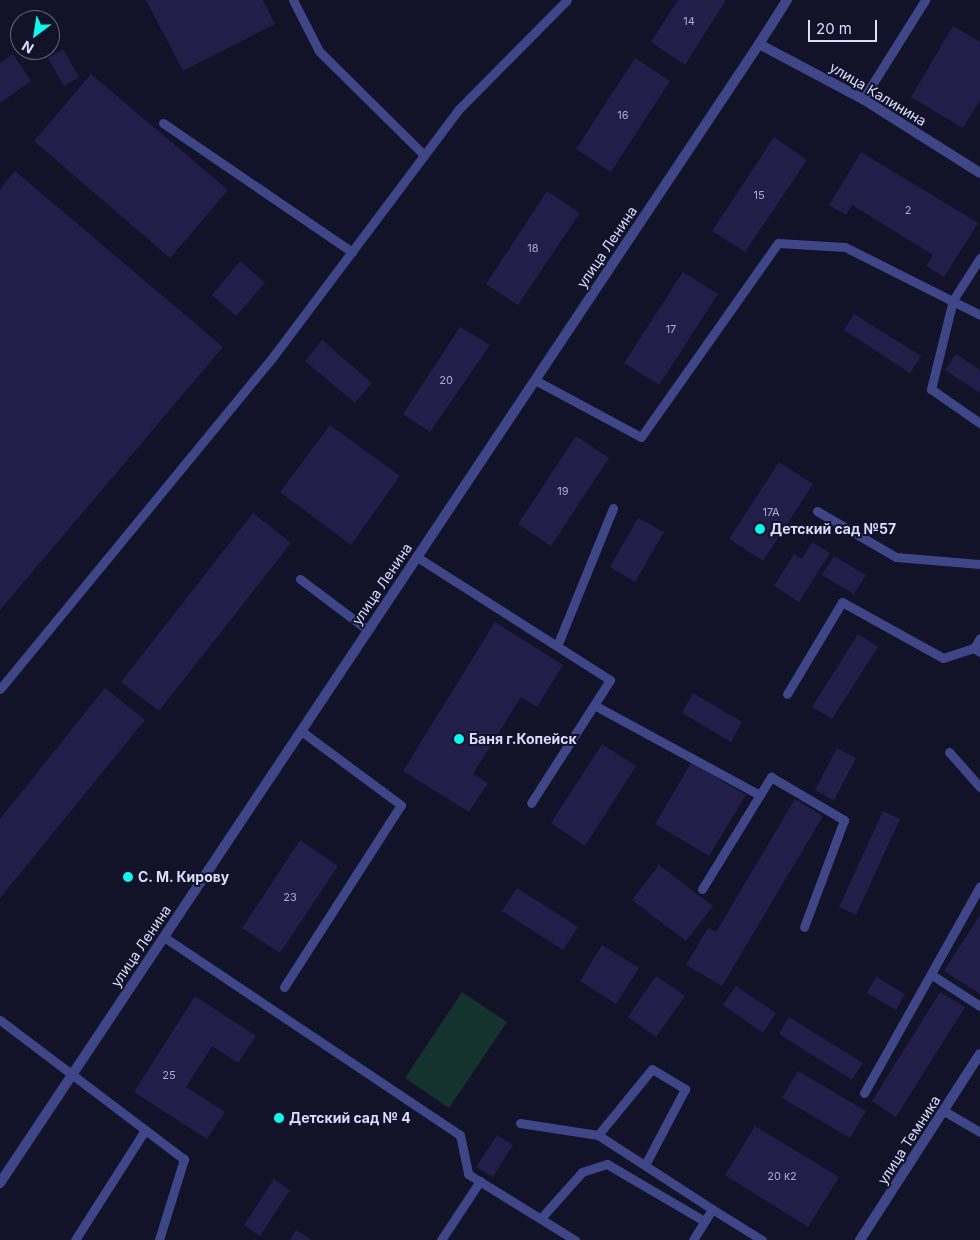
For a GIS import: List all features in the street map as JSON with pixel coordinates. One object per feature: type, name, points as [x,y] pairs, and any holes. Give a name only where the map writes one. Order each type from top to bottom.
[{"type":"street","name":"улица Ленина","points":[[0,1183],[787,0]]},
{"type":"street","name":"улица Калинина","points":[[759,44],[863,99],[980,173]]},
{"type":"street","name":"улица Темника","points":[[860,1240],[980,1054]]},
{"type":"lane","points":[[293,0],[319,51],[424,155]]},
{"type":"lane","points":[[0,689],[272,358],[458,109],[567,0]]},
{"type":"lane","points":[[863,99],[925,0]]},
{"type":"lane","points":[[163,123],[352,252]]},
{"type":"lane","points":[[535,380],[641,437],[778,243],[845,247],[980,315]]},
{"type":"lane","points":[[980,258],[953,300],[931,389],[980,423]]},
{"type":"lane","points":[[557,646],[613,508]]},
{"type":"lane","points":[[817,511],[896,557],[980,564]]},
{"type":"lane","points":[[417,557],[610,680],[531,803]]},
{"type":"lane","points":[[300,579],[368,630]]},
{"type":"lane","points":[[787,694],[842,602],[943,658],[977,650],[980,638]]},
{"type":"lane","points":[[594,705],[760,795]]},
{"type":"lane","points":[[284,987],[401,805],[300,731]]},
{"type":"lane","points":[[948,752],[980,787]]},
{"type":"lane","points":[[702,888],[771,777],[844,820],[804,927]]},
{"type":"lane","points":[[864,1093],[932,975],[980,886]]},
{"type":"lane","points":[[164,938],[460,1135],[468,1174],[575,1240]]},
{"type":"lane","points":[[932,975],[980,1006]]},
{"type":"lane","points":[[0,1020],[184,1159],[159,1240]]},
{"type":"lane","points":[[598,1135],[652,1070],[685,1089],[645,1165]]},
{"type":"lane","points":[[944,1111],[980,1132]]},
{"type":"lane","points":[[520,1122],[598,1135],[762,1240]]},
{"type":"lane","points":[[75,1240],[145,1130]]},
{"type":"lane","points":[[541,1218],[582,1172],[607,1164],[704,1221]]},
{"type":"lane","points":[[441,1240],[480,1181]]},
{"type":"lane","points":[[692,1240],[712,1209]]},
{"type":"green space","points":[[462,992],[507,1022],[449,1108],[405,1078]]},
{"type":"building","points":[[146,0],[263,0],[275,24],[183,71]]},
{"type":"building","points":[[678,0],[726,0],[685,65],[651,42]]},
{"type":"building","points":[[953,26],[980,42],[980,100],[963,128],[911,97]]},
{"type":"building","points":[[63,49],[79,77],[64,86],[49,60],[60,60],[60,51]]},
{"type":"building","points":[[10,56],[10,60],[17,60],[31,81],[0,103],[0,63]]},
{"type":"building","points":[[635,58],[670,81],[611,172],[576,149]]},
{"type":"building","points":[[91,74],[228,190],[170,258],[34,141]]},
{"type":"building","points":[[774,137],[807,160],[745,252],[712,231]]},
{"type":"building","points":[[861,152],[978,223],[944,277],[926,266],[933,255],[852,205],[846,215],[829,205]]},
{"type":"building","points":[[15,171],[223,347],[0,610],[0,189]]},
{"type":"building","points":[[547,191],[580,213],[518,305],[486,284]]},
{"type":"building","points":[[240,261],[265,283],[236,316],[212,295]]},
{"type":"building","points":[[683,272],[718,294],[659,385],[624,363]]},
{"type":"building","points":[[854,314],[921,356],[910,373],[844,330]]},
{"type":"building","points":[[460,327],[490,345],[430,432],[403,414]]},
{"type":"building","points":[[322,340],[372,383],[355,403],[305,361]]},
{"type":"building","points":[[956,354],[980,370],[980,393],[945,370]]},
{"type":"building","points":[[330,425],[400,476],[351,545],[280,492]]},
{"type":"building","points":[[576,436],[609,458],[551,546],[518,524]]},
{"type":"building","points":[[779,462],[813,484],[763,561],[729,539]]},
{"type":"building","points":[[253,513],[291,543],[159,711],[121,682]]},
{"type":"building","points":[[638,518],[664,532],[635,582],[610,567]]},
{"type":"building","points":[[812,542],[830,553],[799,602],[774,586],[794,554],[802,559]]},
{"type":"building","points":[[834,556],[866,575],[854,594],[822,575]]},
{"type":"building","name":"Баня г.Копейск","points":[[495,622],[563,665],[537,707],[521,697],[473,774],[488,783],[469,812],[403,771]]},
{"type":"building","points":[[858,634],[878,647],[832,719],[812,707]]},
{"type":"building","points":[[105,688],[145,720],[0,898],[0,819]]},
{"type":"building","points":[[693,693],[742,722],[731,742],[682,713]]},
{"type":"building","points":[[602,744],[636,766],[585,846],[551,823]]},
{"type":"building","points":[[837,748],[856,758],[834,801],[815,790]]},
{"type":"building","points":[[691,763],[746,795],[709,856],[655,824]]},
{"type":"building","points":[[795,799],[823,816],[722,986],[686,965],[708,928],[716,932]]},
{"type":"building","points":[[883,811],[900,819],[856,915],[839,907]]},
{"type":"building","points":[[300,840],[338,866],[280,953],[242,928]]},
{"type":"building","points":[[659,865],[713,906],[686,941],[632,900]]},
{"type":"building","points":[[517,888],[578,927],[563,950],[502,911]]},
{"type":"building","points":[[980,915],[980,994],[944,971]]},
{"type":"building","points":[[602,945],[639,968],[616,1004],[580,981]]},
{"type":"building","points":[[656,976],[685,996],[656,1037],[628,1017]]},
{"type":"building","points":[[876,977],[905,994],[896,1010],[867,993]]},
{"type":"building","points":[[736,986],[776,1013],[763,1033],[723,1005]]},
{"type":"building","points":[[940,992],[965,1007],[896,1117],[872,1101]]},
{"type":"building","points":[[195,996],[256,1036],[238,1063],[212,1046],[186,1087],[225,1112],[207,1139],[134,1092]]},
{"type":"building","points":[[789,1017],[863,1063],[852,1080],[779,1034]]},
{"type":"building","points":[[798,1071],[866,1111],[850,1138],[782,1098]]},
{"type":"building","points":[[755,1126],[839,1177],[808,1227],[725,1175]]},
{"type":"building","points":[[497,1135],[513,1145],[493,1177],[476,1167]]},
{"type":"building","points":[[274,1179],[290,1190],[260,1236],[244,1225]]},
{"type":"building","points":[[296,1230],[312,1240],[290,1240]]},
{"type":"place","name":"Детский сад №57","points":[[760,529]]},
{"type":"place","name":"Баня г.Копейск","points":[[459,739]]},
{"type":"place","name":"С. М. Кирову","points":[[128,877]]},
{"type":"place","name":"Детский сад № 4","points":[[279,1118]]}]
